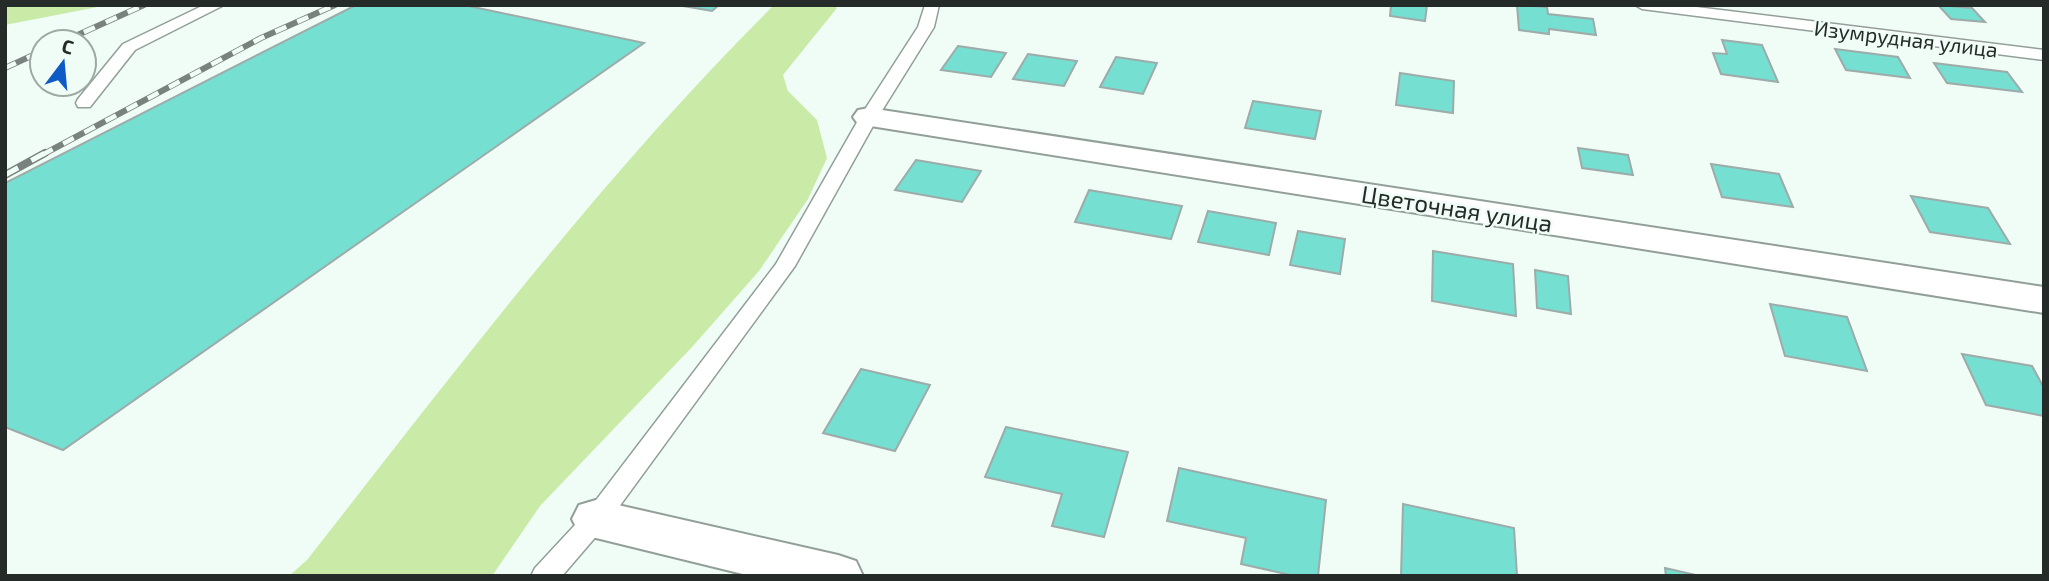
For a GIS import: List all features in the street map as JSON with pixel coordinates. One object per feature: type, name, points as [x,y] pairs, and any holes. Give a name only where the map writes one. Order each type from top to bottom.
[{"type":"street","name":"Цветочная улица","points":[[869,117],[2044,300]]},
{"type":"street","points":[[596,519],[838,576]]},
{"type":"lane","points":[[84,103],[129,47],[174,23],[217,5]]},
{"type":"lane","points":[[545,576],[596,519],[785,266],[869,117],[926,27],[932,5]]},
{"type":"lane","name":"Изумрудная улица","points":[[1642,5],[2044,55]]},
{"type":"green space","points":[[5,5],[108,5],[5,25]]},
{"type":"green space","points":[[774,5],[834,5],[837,8],[783,75],[788,91],[817,120],[827,158],[808,199],[759,271],[693,346],[540,506],[492,576],[289,576],[307,560],[475,346],[590,206],[649,137]]},
{"type":"building","points":[[356,5],[464,5],[644,43],[63,450],[5,427],[5,183]]},
{"type":"building","points":[[677,5],[719,5],[712,11]]},
{"type":"building","points":[[1391,5],[1427,5],[1425,21],[1390,16]]},
{"type":"building","points":[[1517,5],[1547,7],[1548,14],[1593,19],[1596,35],[1549,29],[1549,34],[1519,30]]},
{"type":"building","points":[[1938,5],[1972,8],[1985,22],[1951,19]]},
{"type":"building","points":[[1722,40],[1762,45],[1778,82],[1721,74],[1713,53],[1727,54]]},
{"type":"building","points":[[958,46],[1006,53],[991,77],[941,70]]},
{"type":"building","points":[[1835,49],[1898,57],[1910,78],[1846,70]]},
{"type":"building","points":[[1028,54],[1077,61],[1064,86],[1013,79]]},
{"type":"building","points":[[1116,57],[1157,63],[1143,94],[1100,87]]},
{"type":"building","points":[[1934,63],[2007,72],[2022,92],[1947,83]]},
{"type":"building","points":[[1400,73],[1454,81],[1453,113],[1396,105]]},
{"type":"building","points":[[1253,101],[1321,111],[1315,139],[1245,128]]},
{"type":"building","points":[[1578,148],[1628,155],[1633,175],[1582,168]]},
{"type":"building","points":[[916,160],[981,171],[962,202],[895,190]]},
{"type":"building","points":[[1711,164],[1779,174],[1793,207],[1722,197]]},
{"type":"building","points":[[1089,190],[1182,206],[1171,239],[1075,222]]},
{"type":"building","points":[[1911,196],[1988,208],[2010,244],[1930,232]]},
{"type":"building","points":[[1208,211],[1276,223],[1269,255],[1198,242]]},
{"type":"building","points":[[1298,231],[1345,239],[1340,274],[1290,265]]},
{"type":"building","points":[[1433,251],[1513,264],[1516,316],[1432,301]]},
{"type":"building","points":[[1535,270],[1568,276],[1571,314],[1537,308]]},
{"type":"building","points":[[1770,304],[1847,317],[1867,371],[1785,356]]},
{"type":"building","points":[[1962,354],[2032,366],[2044,388],[2044,416],[1986,405]]},
{"type":"building","points":[[861,369],[930,385],[895,451],[823,433]]},
{"type":"building","points":[[1006,427],[1128,452],[1104,537],[1052,526],[1062,494],[985,477]]},
{"type":"building","points":[[1179,468],[1326,500],[1318,576],[1295,576],[1241,564],[1246,538],[1167,521]]},
{"type":"building","points":[[1403,504],[1514,528],[1517,576],[1401,576]]},
{"type":"building","points":[[1665,568],[1700,576],[1666,576]]},
{"type":"railway","points":[[93,28],[144,5]]},
{"type":"railway","points":[[42,155],[261,38],[335,5]]},
{"type":"railway","points":[[5,68],[28,57]]},
{"type":"railway","points":[[5,175],[45,153]]}]
